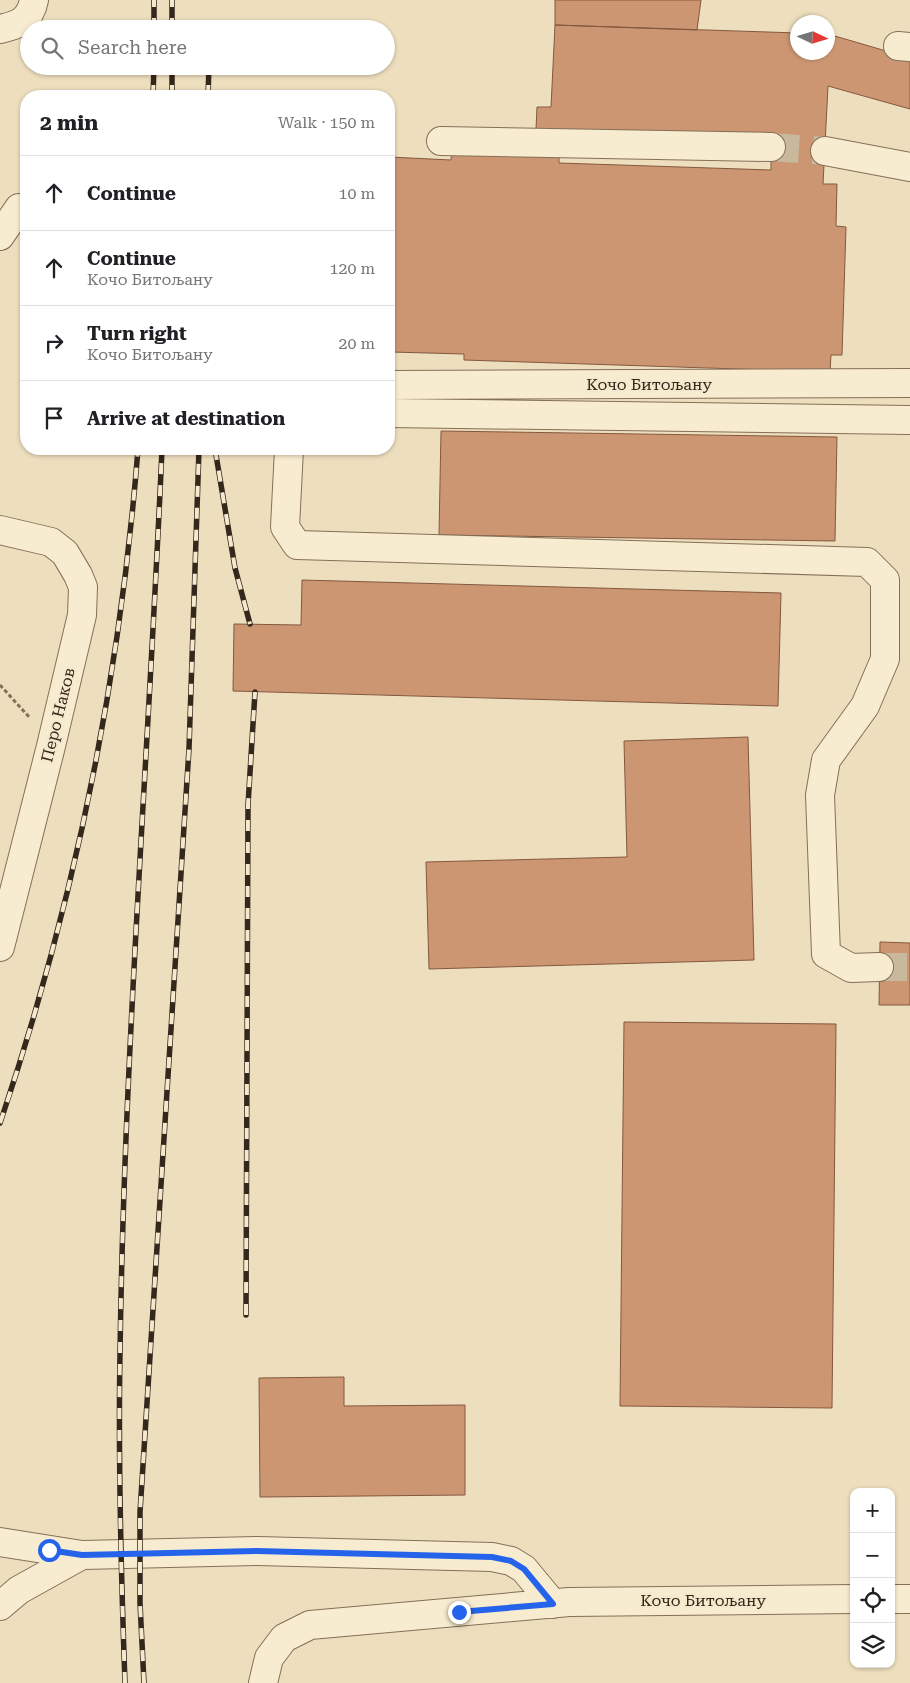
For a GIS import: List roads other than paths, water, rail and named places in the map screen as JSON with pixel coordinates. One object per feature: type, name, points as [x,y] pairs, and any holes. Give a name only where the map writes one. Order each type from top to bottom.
[{"type":"street","points":[[23,20],[28,15],[34,2]]},
{"type":"street","points":[[0,29],[20,23]]},
{"type":"street","points":[[441,141],[770,147]]},
{"type":"street","points":[[824,152],[910,167]]},
{"type":"street","points":[[0,236],[19,208]]},
{"type":"street","name":"Кочо Битољану","points":[[395,385],[910,383]]},
{"type":"street","points":[[395,413],[910,420]]},
{"type":"street","points":[[289,455],[285,527],[297,545],[867,562],[885,580],[885,658],[865,706],[826,760],[820,795],[826,954],[851,968],[879,967]]},
{"type":"street","name":"Перо Наков","points":[[0,530],[51,542],[65,553],[83,587],[82,615],[0,947]]},
{"type":"street","points":[[0,1542],[82,1555],[257,1551],[492,1557],[511,1561],[524,1569],[553,1604]]},
{"type":"street","points":[[0,1606],[19,1590],[82,1555]]},
{"type":"street","name":"Кочо Битољану","points":[[263,1683],[269,1658],[284,1638],[310,1625],[553,1604],[610,1601],[850,1599]]},
{"type":"street","points":[[895,1599],[910,1599]]},
{"type":"tunnel","points":[[771,147],[825,151]]},
{"type":"tunnel","points":[[879,967],[910,967]]},
{"type":"railway","points":[[154,0],[154,20]]},
{"type":"railway","points":[[172,0],[172,20]]},
{"type":"railway","points":[[153,90],[154,75]]},
{"type":"railway","points":[[172,75],[172,90]]},
{"type":"railway","points":[[208,90],[209,75]]},
{"type":"railway","points":[[0,1123],[50,958],[90,790],[119,620],[137,455]]},
{"type":"railway","points":[[125,1683],[119,1436],[122,1241],[126,1128],[162,455]]},
{"type":"railway","points":[[144,1683],[140,1603],[140,1512],[189,749],[199,455]]},
{"type":"railway","points":[[216,455],[235,568],[250,624]]},
{"type":"railway","points":[[246,1315],[248,805],[255,692]]}]
